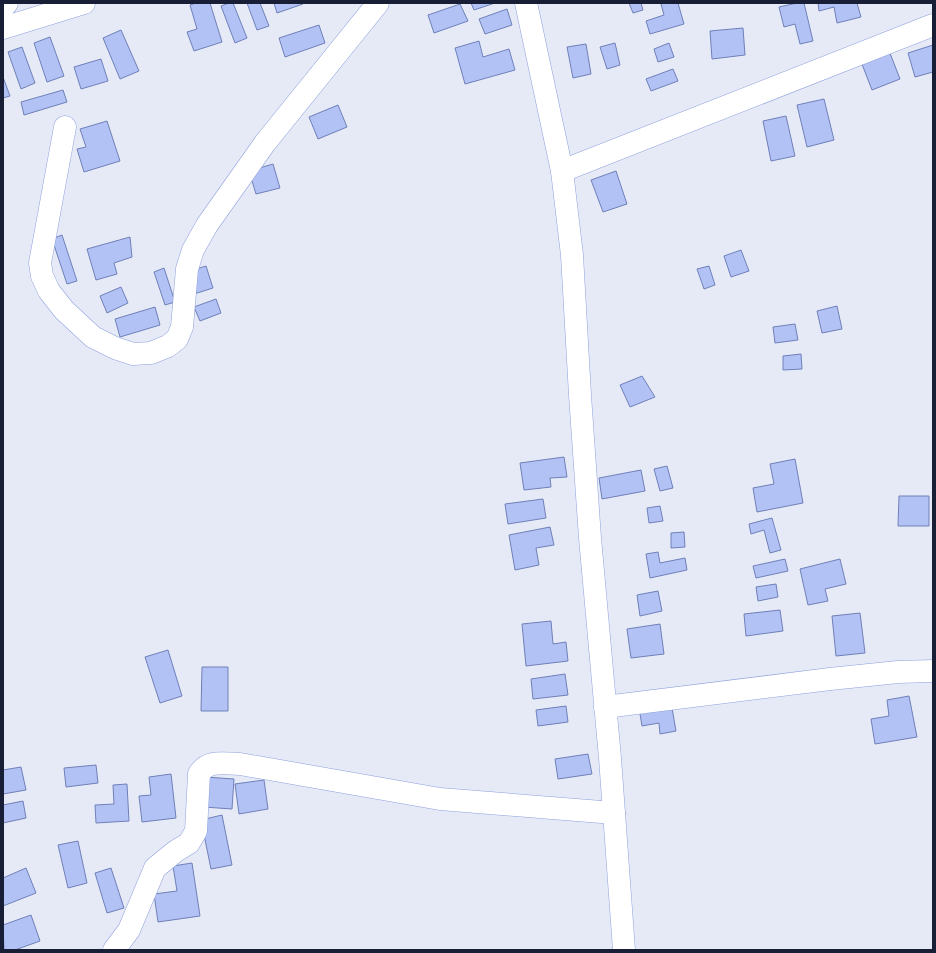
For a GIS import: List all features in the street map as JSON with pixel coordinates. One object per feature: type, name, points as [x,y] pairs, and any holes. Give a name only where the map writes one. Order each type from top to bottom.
[{"type":"street","points":[[3,8],[8,3]]},
{"type":"street","points":[[3,28],[84,3]]},
{"type":"street","points":[[65,127],[40,263],[42,276],[49,291],[64,310],[93,337],[115,348],[133,354],[151,353],[168,346],[177,339],[182,327],[186,269],[193,250],[207,225],[265,143],[378,3]]},
{"type":"street","points":[[526,3],[562,171],[572,255],[589,522],[624,950]]},
{"type":"street","points":[[562,171],[933,25]]},
{"type":"street","points":[[605,707],[830,679],[898,672],[933,671]]},
{"type":"street","points":[[114,950],[129,930],[155,868],[189,842],[196,831],[199,774],[203,767],[209,764],[240,764],[440,798],[614,813]]},
{"type":"building","points":[[196,3],[210,3],[222,42],[194,51],[187,32],[197,29],[190,5]]},
{"type":"building","points":[[233,3],[247,38],[235,43],[221,6]]},
{"type":"building","points":[[247,3],[260,3],[269,26],[257,30]]},
{"type":"building","points":[[274,3],[302,3],[303,4],[277,13]]},
{"type":"building","points":[[471,3],[495,3],[474,10]]},
{"type":"building","points":[[629,3],[641,3],[643,10],[633,13]]},
{"type":"building","points":[[678,3],[684,24],[650,34],[646,21],[664,15],[661,4]]},
{"type":"building","points":[[804,3],[813,41],[800,44],[795,24],[784,27],[779,7]]},
{"type":"building","points":[[818,3],[857,3],[861,17],[837,23],[834,7],[819,11]]},
{"type":"building","points":[[460,4],[468,21],[434,33],[428,15]]},
{"type":"building","points":[[507,9],[512,25],[485,34],[479,19]]},
{"type":"building","points":[[319,25],[325,43],[285,57],[279,38]]},
{"type":"building","points":[[743,28],[745,55],[712,59],[710,31]]},
{"type":"building","points":[[121,30],[139,71],[120,79],[103,38]]},
{"type":"building","points":[[50,37],[64,76],[47,82],[34,43]]},
{"type":"building","points":[[479,41],[483,57],[509,49],[515,70],[465,84],[455,48]]},
{"type":"building","points":[[615,43],[620,65],[607,69],[600,47]]},
{"type":"building","points":[[669,43],[674,57],[658,62],[654,49]]},
{"type":"building","points":[[586,44],[591,74],[573,78],[567,47]]},
{"type":"building","points":[[933,45],[933,72],[915,77],[908,53]]},
{"type":"building","points":[[22,47],[35,83],[21,89],[8,52]]},
{"type":"building","points":[[888,48],[900,79],[872,90],[860,59]]},
{"type":"building","points":[[101,59],[108,81],[81,89],[74,67]]},
{"type":"building","points":[[673,69],[678,81],[651,91],[646,79]]},
{"type":"building","points":[[3,77],[10,96],[3,98]]},
{"type":"building","points":[[63,90],[67,102],[24,115],[21,102]]},
{"type":"building","points":[[824,99],[834,140],[807,147],[797,105]]},
{"type":"building","points":[[338,105],[347,127],[318,139],[309,117]]},
{"type":"building","points":[[786,116],[795,156],[771,161],[763,121]]},
{"type":"building","points":[[107,121],[120,161],[84,172],[77,149],[86,147],[80,129]]},
{"type":"building","points":[[273,164],[280,188],[256,194],[249,171]]},
{"type":"building","points":[[616,171],[627,204],[603,212],[591,180]]},
{"type":"building","points":[[62,235],[77,281],[67,284],[52,239]]},
{"type":"building","points":[[130,237],[132,257],[114,263],[117,274],[96,280],[87,249]]},
{"type":"building","points":[[741,250],[749,271],[731,277],[724,256]]},
{"type":"building","points":[[206,266],[213,288],[194,294],[187,272]]},
{"type":"building","points":[[709,266],[715,285],[704,289],[697,269]]},
{"type":"building","points":[[164,268],[175,302],[165,305],[154,272]]},
{"type":"building","points":[[121,287],[128,303],[107,313],[100,296]]},
{"type":"building","points":[[216,299],[221,313],[200,321],[194,307]]},
{"type":"building","points":[[837,306],[842,329],[822,333],[817,311]]},
{"type":"building","points":[[155,307],[160,325],[120,337],[115,319]]},
{"type":"building","points":[[795,324],[798,340],[775,343],[773,327]]},
{"type":"building","points":[[801,354],[802,369],[783,370],[783,356]]},
{"type":"building","points":[[642,376],[655,397],[630,407],[620,385]]},
{"type":"building","points":[[564,457],[567,477],[550,478],[551,487],[524,490],[520,463]]},
{"type":"building","points":[[795,459],[803,503],[757,512],[753,488],[774,484],[770,464]]},
{"type":"building","points":[[667,466],[673,488],[660,491],[654,469]]},
{"type":"building","points":[[641,470],[645,491],[602,499],[599,478]]},
{"type":"building","points":[[899,496],[929,496],[929,526],[898,526]]},
{"type":"building","points":[[543,499],[546,518],[508,524],[505,504]]},
{"type":"building","points":[[660,506],[663,521],[649,523],[647,508]]},
{"type":"building","points":[[772,518],[781,550],[770,553],[764,530],[751,534],[749,524]]},
{"type":"building","points":[[550,527],[554,545],[536,548],[539,565],[515,570],[509,535]]},
{"type":"building","points":[[684,532],[685,547],[671,548],[671,533]]},
{"type":"building","points":[[658,552],[660,563],[685,558],[687,570],[650,578],[646,554]]},
{"type":"building","points":[[785,559],[788,571],[756,578],[753,566]]},
{"type":"building","points":[[840,559],[846,584],[825,589],[828,601],[808,605],[800,569]]},
{"type":"building","points":[[776,584],[778,597],[758,601],[756,587]]},
{"type":"building","points":[[658,591],[662,611],[640,616],[637,595]]},
{"type":"building","points":[[780,610],[783,631],[746,636],[744,614]]},
{"type":"building","points":[[860,613],[865,653],[836,656],[832,616]]},
{"type":"building","points":[[551,621],[553,644],[566,642],[568,661],[526,666],[522,624]]},
{"type":"building","points":[[660,624],[664,654],[631,658],[627,629]]},
{"type":"building","points":[[168,650],[182,696],[160,703],[145,657]]},
{"type":"building","points":[[202,667],[228,667],[228,711],[201,711]]},
{"type":"building","points":[[565,674],[568,695],[533,699],[531,679]]},
{"type":"building","points":[[909,696],[917,737],[875,744],[871,719],[889,716],[887,700]]},
{"type":"building","points":[[671,702],[676,731],[660,734],[659,723],[642,726],[639,708]]},
{"type":"building","points":[[566,706],[568,722],[538,726],[536,710]]},
{"type":"building","points":[[588,754],[592,774],[558,779],[555,759]]},
{"type":"building","points":[[96,765],[98,783],[66,787],[64,768]]},
{"type":"building","points":[[21,767],[26,790],[3,794],[3,770]]},
{"type":"building","points":[[171,774],[176,818],[142,822],[139,796],[151,795],[149,777]]},
{"type":"building","points":[[205,777],[234,779],[232,809],[204,807]]},
{"type":"building","points":[[264,780],[268,809],[239,814],[235,784]]},
{"type":"building","points":[[127,784],[129,821],[96,823],[95,805],[114,804],[113,785]]},
{"type":"building","points":[[23,801],[26,818],[3,823],[3,805]]},
{"type":"building","points":[[222,815],[232,865],[211,869],[201,820]]},
{"type":"building","points":[[78,841],[87,883],[68,888],[58,845]]},
{"type":"building","points":[[192,863],[200,916],[158,922],[154,894],[177,891],[173,866]]},
{"type":"building","points":[[26,868],[36,893],[3,906],[3,878]]},
{"type":"building","points":[[111,868],[124,908],[107,913],[95,873]]},
{"type":"building","points":[[31,915],[40,941],[15,950],[4,950],[3,925]]}]
